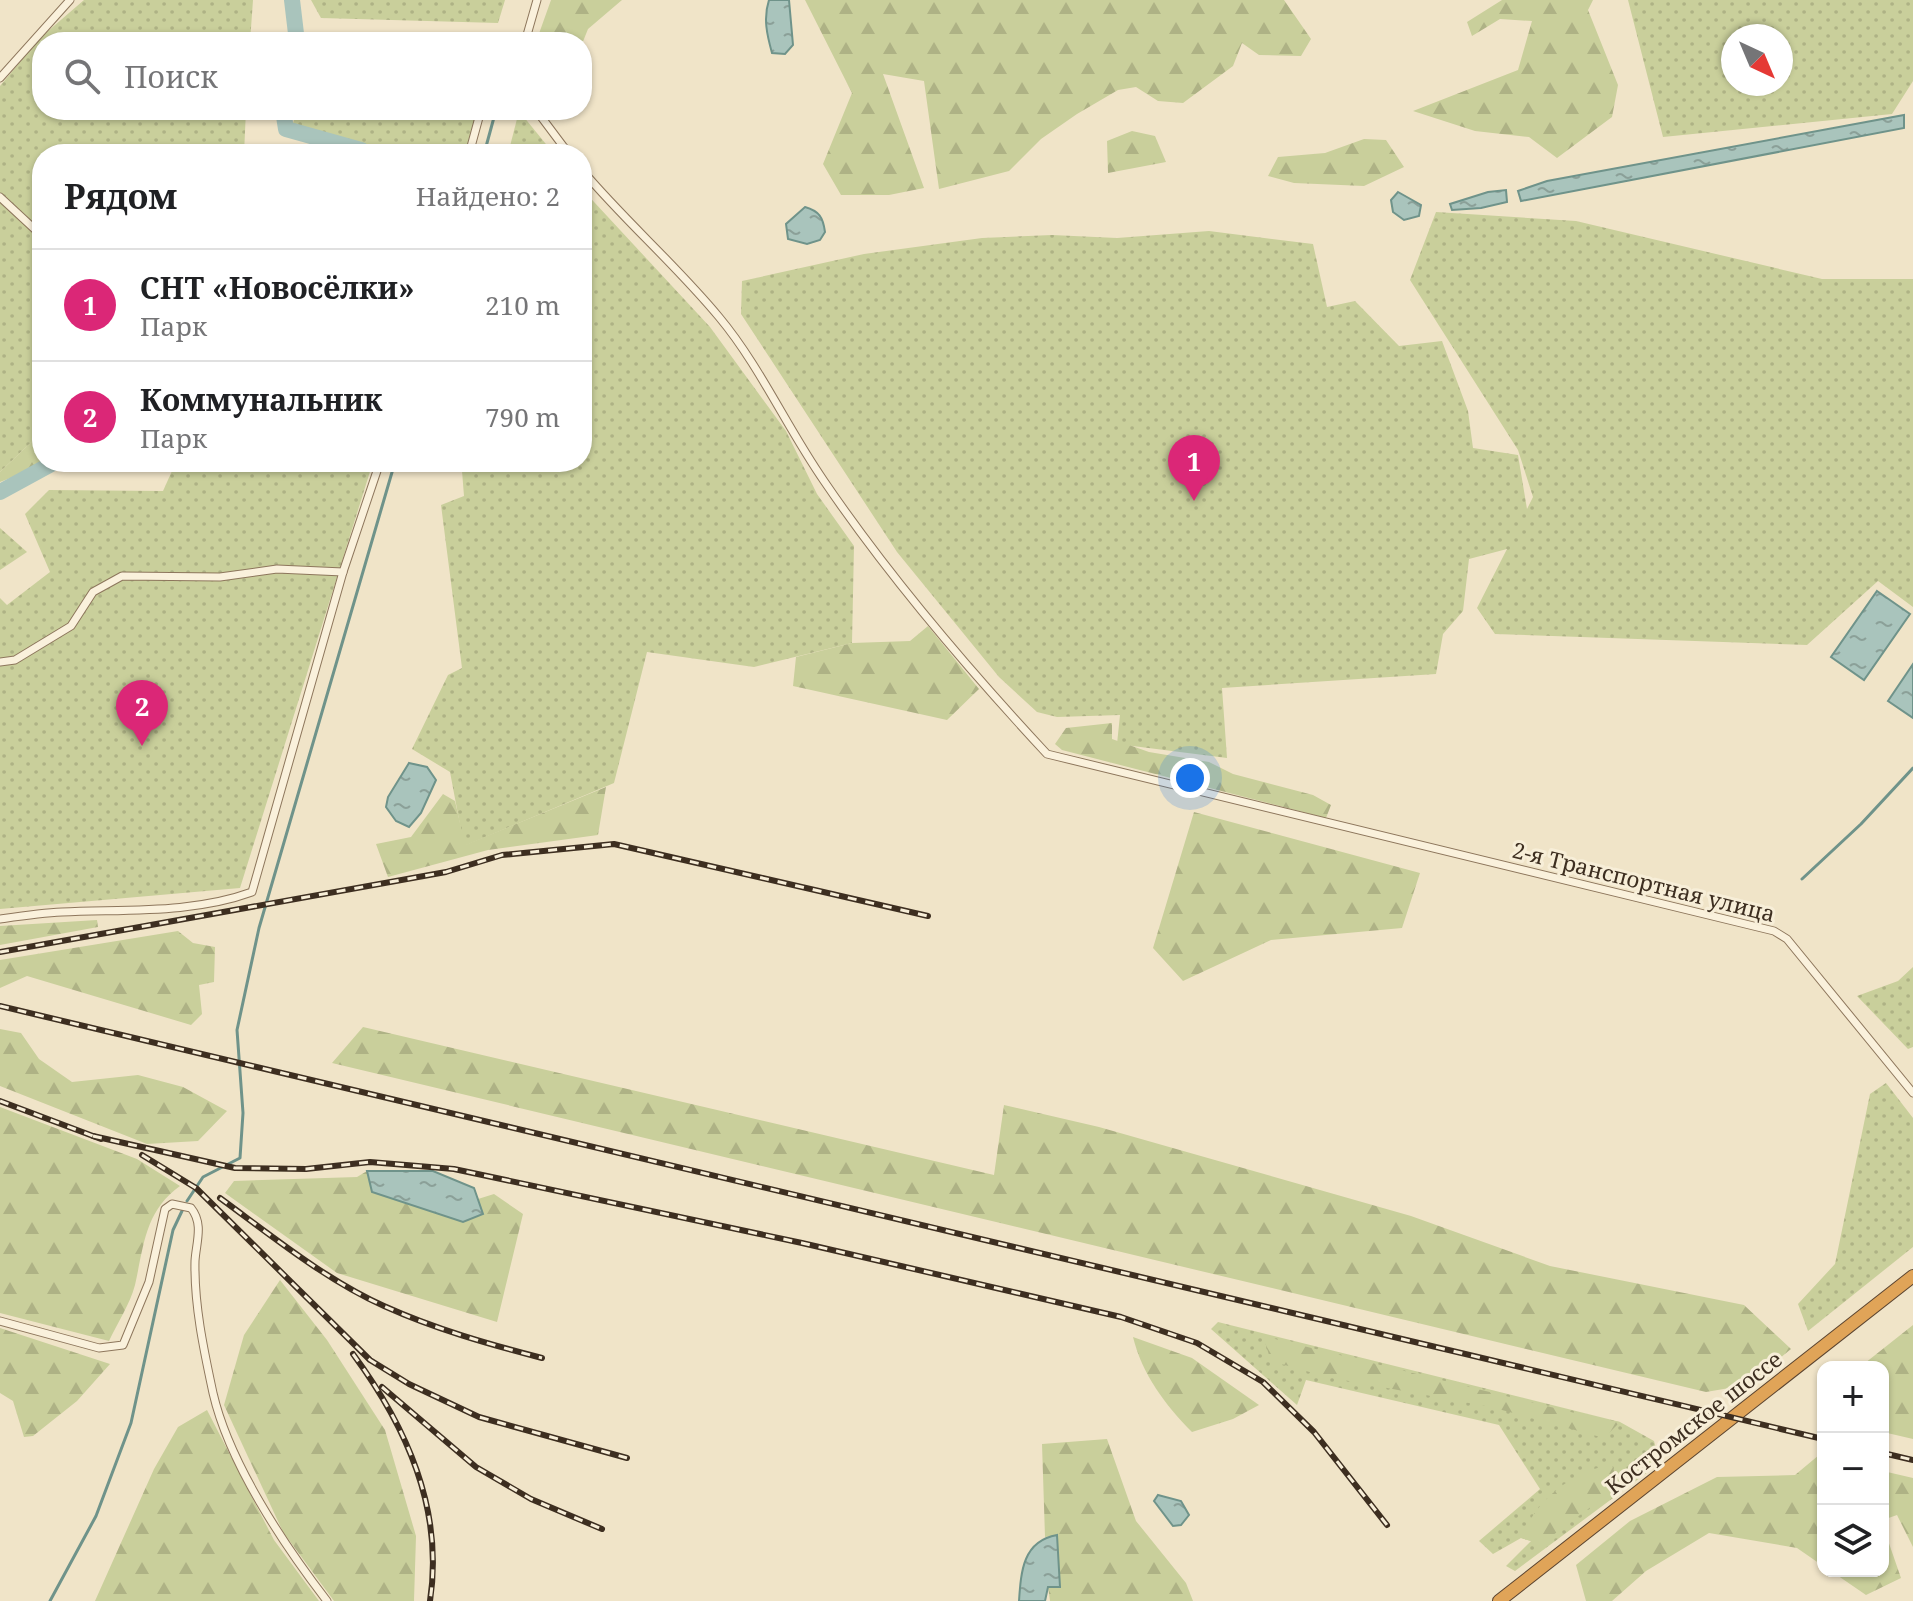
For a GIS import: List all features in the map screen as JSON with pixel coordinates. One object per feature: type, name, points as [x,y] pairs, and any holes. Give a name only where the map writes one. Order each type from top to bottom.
[{"type":"highway","name":"Костромское шоссе","points":[[1499,1601],[1913,1276]]},
{"type":"street","points":[[41,32],[70,0]]},
{"type":"street","points":[[528,32],[537,0]]},
{"type":"street","points":[[0,78],[32,42]]},
{"type":"street","points":[[472,144],[478,120]]},
{"type":"street","points":[[544,120],[562,144]]},
{"type":"street","name":"2-я Транспортная улица","points":[[592,182],[720,318],[823,481],[888,568],[1002,706],[1047,754],[1781,933],[1913,1093]]},
{"type":"street","points":[[0,197],[32,227]]},
{"type":"street","points":[[0,919],[62,912],[118,913],[234,899],[252,892],[343,572],[377,472]]},
{"type":"street","points":[[0,662],[15,660],[71,626],[93,592],[122,576],[220,577],[277,569],[343,572]]},
{"type":"street","points":[[0,1321],[99,1348],[123,1345],[149,1282],[165,1209],[172,1204],[191,1208],[199,1231],[195,1262],[197,1305],[214,1397],[230,1439],[279,1537],[327,1601]]},
{"type":"green space","points":[[84,0],[253,0],[251,32],[47,32]]},
{"type":"green space","points":[[311,0],[505,0],[498,23],[321,18]]},
{"type":"green space","points":[[551,0],[622,0],[587,32],[540,32]]},
{"type":"green space","points":[[805,0],[1284,0],[1311,39],[1301,56],[1259,55],[1242,43],[1233,66],[1183,103],[1158,101],[1136,87],[1118,90],[1041,139],[1009,171],[939,189],[924,81],[883,74],[924,188],[889,195],[841,195],[823,164],[852,93]]},
{"type":"green space","points":[[1502,0],[1593,0],[1588,10],[1618,85],[1612,117],[1557,158],[1529,137],[1475,131],[1413,111],[1518,70],[1532,21],[1500,19],[1472,36],[1467,22]]},
{"type":"green space","points":[[1628,0],[1913,0],[1913,81],[1892,114],[1663,137]]},
{"type":"green space","points":[[32,48],[32,120],[246,120],[244,144],[32,144],[32,442],[0,472],[0,86]]},
{"type":"green space","points":[[294,120],[475,120],[468,144],[333,144],[291,130]]},
{"type":"green space","points":[[517,120],[526,120],[546,144],[511,144]]},
{"type":"green space","points":[[1132,131],[1155,136],[1166,162],[1108,173],[1107,141]]},
{"type":"green space","points":[[1364,139],[1386,140],[1404,167],[1364,186],[1294,183],[1268,176],[1278,157],[1325,153]]},
{"type":"green space","points":[[592,200],[710,327],[786,431],[817,494],[854,546],[852,643],[754,667],[647,652],[614,783],[464,846],[450,772],[412,749],[448,675],[462,668],[441,505],[464,496],[462,472],[592,472]]},
{"type":"green space","points":[[1436,212],[1576,221],[1822,279],[1913,279],[1913,607],[1878,581],[1807,645],[1495,634],[1477,608],[1507,549],[1469,559],[1463,611],[1443,634],[1436,674],[1222,688],[1227,758],[1117,744],[1120,715],[1057,717],[1037,712],[999,677],[897,552],[741,314],[742,281],[864,254],[982,238],[1052,235],[1117,238],[1209,231],[1313,244],[1327,307],[1355,301],[1399,346],[1442,341],[1468,411],[1473,448],[1518,455],[1527,509],[1533,497],[1518,450],[1410,280]]},
{"type":"green space","points":[[32,442],[32,470],[0,482],[0,472]]},
{"type":"green space","points":[[172,472],[370,472],[240,888],[0,909],[0,598],[7,605],[50,572],[25,514],[49,490],[163,491]]},
{"type":"green space","points":[[0,528],[27,552],[0,570]]},
{"type":"green space","points":[[928,626],[979,689],[947,720],[793,686],[796,657],[852,643],[910,641]]},
{"type":"green space","points":[[1112,723],[1112,739],[1149,752],[1209,762],[1233,774],[1313,795],[1331,805],[1326,818],[1062,750],[1055,744],[1066,728]]},
{"type":"green space","points":[[606,787],[598,835],[488,850],[388,877],[376,844],[411,837],[443,794],[455,801],[465,845]]},
{"type":"green space","points":[[1194,812],[1420,873],[1402,928],[1271,940],[1183,981],[1153,948]]},
{"type":"green space","points":[[97,920],[98,927],[0,945],[0,926]]},
{"type":"green space","points":[[178,931],[193,943],[215,947],[214,982],[199,985],[202,1014],[191,1025],[27,976],[0,988],[0,960]]},
{"type":"green space","points":[[1913,967],[1913,1047],[1908,1049],[1857,996],[1898,981]]},
{"type":"green space","points":[[363,1027],[994,1175],[1004,1105],[1099,1127],[1411,1216],[1550,1266],[1744,1305],[1791,1349],[1747,1385],[1706,1392],[332,1063]]},
{"type":"green space","points":[[0,1029],[21,1033],[39,1059],[72,1082],[138,1075],[183,1087],[227,1111],[198,1141],[147,1144],[0,1086]]},
{"type":"green space","points":[[1886,1083],[1913,1118],[1913,1247],[1808,1331],[1798,1304],[1835,1264],[1870,1094]]},
{"type":"green space","points":[[0,1107],[137,1159],[180,1186],[159,1206],[153,1218],[133,1292],[109,1341],[0,1313]]},
{"type":"green space","points":[[367,1171],[372,1192],[463,1222],[482,1214],[478,1199],[494,1194],[523,1214],[497,1322],[337,1273],[225,1193],[234,1181],[357,1177]]},
{"type":"green space","points":[[280,1280],[327,1340],[385,1430],[416,1536],[414,1601],[334,1601],[283,1532],[224,1405],[244,1335]]},
{"type":"green space","points":[[1218,1322],[1620,1422],[1654,1441],[1660,1463],[1515,1571],[1506,1566],[1531,1541],[1521,1538],[1493,1554],[1479,1541],[1540,1489],[1499,1425],[1306,1380],[1297,1405],[1211,1329]]},
{"type":"green space","points":[[1913,1325],[1913,1439],[1889,1433],[1889,1361],[1868,1361]]},
{"type":"green space","points":[[0,1328],[110,1364],[77,1401],[33,1436],[24,1437],[13,1401],[0,1393]]},
{"type":"green space","points":[[1263,1336],[1620,1422],[1604,1438],[1491,1407],[1327,1377],[1271,1361]]},
{"type":"green space","points":[[1133,1337],[1192,1358],[1259,1405],[1233,1419],[1192,1432],[1156,1388],[1142,1364]]},
{"type":"green space","points":[[207,1410],[274,1540],[319,1601],[95,1601],[154,1469],[178,1427]]},
{"type":"green space","points":[[1107,1439],[1136,1521],[1186,1583],[1193,1601],[1050,1601],[1048,1586],[1060,1587],[1057,1535],[1045,1537],[1042,1444]]},
{"type":"green space","points":[[1817,1457],[1817,1562],[1797,1548],[1709,1533],[1646,1571],[1612,1601],[1586,1601],[1576,1565],[1630,1521],[1717,1477],[1795,1475]]},
{"type":"green space","points":[[1612,1465],[1619,1486],[1541,1544],[1521,1538],[1536,1512],[1557,1490],[1583,1473]]},
{"type":"green space","points":[[1889,1472],[1913,1478],[1913,1547],[1897,1515],[1889,1518]]},
{"type":"green space","points":[[1889,1543],[1901,1578],[1866,1595],[1840,1577],[1889,1577]]},
{"type":"water","points":[[769,0],[789,0],[793,45],[785,54],[772,53],[766,20]]},
{"type":"water","points":[[1904,115],[1904,128],[1521,201],[1518,191],[1547,181]]},
{"type":"water","points":[[1506,190],[1507,202],[1452,210],[1450,204],[1488,192]]},
{"type":"water","points":[[1398,192],[1421,205],[1419,216],[1404,220],[1393,212],[1391,200]]},
{"type":"water","points":[[805,207],[820,215],[825,232],[820,240],[807,244],[788,239],[786,224]]},
{"type":"water","points":[[1877,591],[1910,614],[1864,680],[1831,657]]},
{"type":"water","points":[[1913,664],[1913,718],[1888,701]]},
{"type":"water","points":[[409,763],[427,767],[436,780],[421,813],[409,827],[396,821],[386,807],[388,797]]},
{"type":"water","points":[[367,1171],[433,1171],[474,1188],[483,1214],[463,1222],[372,1192]]},
{"type":"water","points":[[1158,1495],[1181,1501],[1189,1515],[1181,1525],[1173,1526],[1154,1501]]},
{"type":"water","points":[[1057,1535],[1060,1587],[1048,1587],[1045,1601],[1019,1601],[1026,1559],[1037,1544]]},
{"type":"waterway","points":[[292,0],[296,32]]},
{"type":"waterway","points":[[285,120],[286,129],[340,144]]},
{"type":"waterway","points":[[487,144],[493,120]]},
{"type":"waterway","points":[[0,492],[37,472]]},
{"type":"waterway","points":[[187,1201],[203,1177],[240,1158],[243,1113],[237,1030],[259,928],[392,472]]},
{"type":"waterway","points":[[1802,879],[1861,824],[1913,768]]},
{"type":"waterway","points":[[50,1601],[96,1516],[131,1423],[173,1230],[182,1211]]},
{"type":"railway","points":[[0,952],[446,872],[502,855],[614,844],[928,916]]},
{"type":"railway","points":[[0,1006],[1817,1438]]},
{"type":"railway","points":[[0,1101],[101,1139]]},
{"type":"railway","points":[[93,1136],[235,1168],[306,1169],[370,1162],[454,1169],[802,1243],[1121,1317],[1197,1343],[1263,1382],[1314,1432],[1387,1525]]},
{"type":"railway","points":[[142,1155],[196,1188],[370,1360],[409,1384],[479,1417],[627,1458]]},
{"type":"railway","points":[[220,1198],[300,1256],[362,1295],[442,1329],[542,1358]]},
{"type":"railway","points":[[353,1354],[389,1410],[417,1470],[431,1534],[433,1567],[430,1601]]},
{"type":"railway","points":[[382,1387],[476,1467],[531,1499],[602,1529]]},
{"type":"railway","points":[[1889,1454],[1913,1460]]},
{"type":"place","name":"СНТ «Новосёлки»","points":[[1194,501]]},
{"type":"place","name":"Коммунальник","points":[[142,746]]}]
